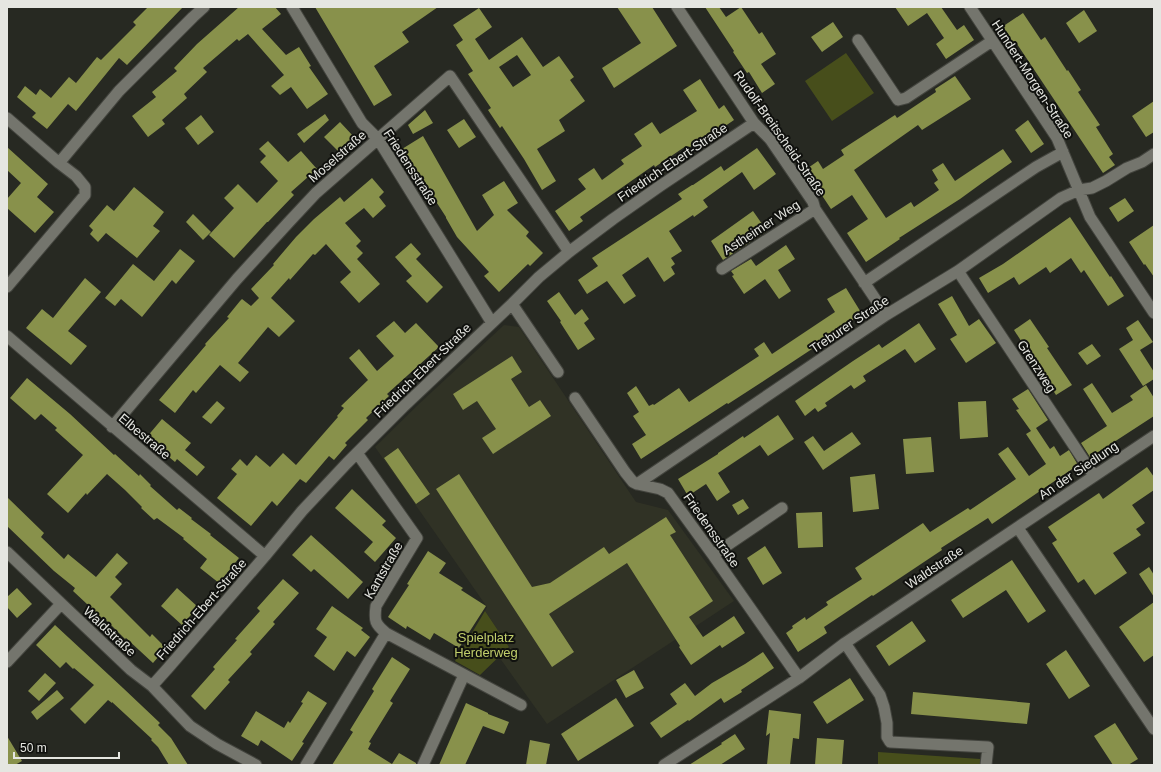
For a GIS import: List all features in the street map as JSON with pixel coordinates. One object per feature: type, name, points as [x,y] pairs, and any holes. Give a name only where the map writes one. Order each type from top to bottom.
[{"type":"street","points":[[59,163],[119,91],[204,7]]},
{"type":"street","name":"Friedensstraße","points":[[292,7],[362,123],[378,139],[492,323]]},
{"type":"street","name":"Rudolf-Breitscheid-Straße","points":[[677,7],[754,123],[770,139],[886,316]]},
{"type":"street","name":"Hundert-Morgen-Straße","points":[[970,7],[1057,138],[1090,217],[1154,313]]},
{"type":"street","points":[[858,40],[898,100],[906,98],[992,40]]},
{"type":"street","name":"Moselstraße","points":[[112,426],[237,279],[316,193],[450,76],[569,252]]},
{"type":"street","points":[[7,118],[86,186],[85,195],[7,287]]},
{"type":"street","name":"Friedrich-Ebert-Straße","points":[[152,686],[170,667],[302,511],[403,407],[539,277],[569,252],[660,186],[754,123]]},
{"type":"street","name":"Treburer Straße","points":[[864,283],[1036,168],[1063,152]]},
{"type":"street","name":"Treburer Straße","points":[[637,484],[886,316],[958,271],[1061,198],[1079,190],[1092,188],[1127,168],[1142,162],[1154,154]]},
{"type":"street","name":"Astheimer Weg","points":[[722,269],[815,209]]},
{"type":"street","name":"Grenzweg","points":[[958,271],[1094,476]]},
{"type":"street","points":[[512,304],[558,372]]},
{"type":"street","name":"Elbestraße","points":[[7,336],[265,556]]},
{"type":"street","points":[[575,398],[625,472],[633,482],[637,484]]},
{"type":"street","name":"An der Siedlung","points":[[1018,528],[1154,436]]},
{"type":"street","name":"Kantstraße","points":[[357,453],[417,538],[376,606],[374,616],[378,626],[386,633]]},
{"type":"street","name":"Friedensstraße","points":[[637,484],[660,489],[668,493],[799,678]]},
{"type":"street","points":[[713,555],[782,508]]},
{"type":"street","points":[[1018,528],[1154,729]]},
{"type":"street","name":"Waldstraße","points":[[664,765],[799,678],[845,643],[1018,528]]},
{"type":"street","name":"Waldstraße","points":[[7,552],[131,670],[152,686],[190,726],[217,744],[256,765]]},
{"type":"street","points":[[7,662],[61,604]]},
{"type":"street","points":[[306,765],[386,633],[521,705]]},
{"type":"street","points":[[845,643],[880,696],[884,706],[887,722],[887,737],[890,742],[988,747],[986,765]]},
{"type":"street","points":[[423,765],[464,675]]},
{"type":"shaded area","points":[[504,325],[519,327],[636,502],[668,510],[734,601],[547,724],[499,657],[509,647],[485,611],[487,607],[375,447]]},
{"type":"green space","points":[[846,53],[874,93],[832,121],[805,81]]},
{"type":"green space","name":"Spielplatz Herderweg","points":[[485,611],[509,647],[480,675],[455,661]]},
{"type":"green space","points":[[878,752],[980,759],[980,765],[878,765]]},
{"type":"building","points":[[148,7],[183,7],[127,65],[119,58],[76,111],[68,104],[47,129],[32,117],[36,113],[17,97],[25,86],[36,95],[40,89],[51,98],[69,77],[76,83],[97,57],[101,60],[136,25],[133,22]]},
{"type":"building","points":[[239,7],[275,7],[281,14],[262,29],[286,55],[299,47],[311,66],[309,67],[328,94],[307,109],[291,87],[280,95],[271,86],[284,75],[248,34],[239,41],[237,39],[203,68],[207,72],[184,94],[187,98],[162,120],[165,124],[148,137],[132,116],[156,97],[152,92],[177,71],[174,68],[197,44]]},
{"type":"building","points":[[315,7],[438,7],[402,32],[409,42],[374,66],[392,95],[374,106]]},
{"type":"building","points":[[617,7],[652,7],[677,46],[614,88],[602,68],[641,43]]},
{"type":"building","points":[[705,7],[719,7],[726,17],[741,7],[759,34],[762,32],[776,54],[761,64],[775,84],[762,93],[749,72],[747,73],[733,52],[734,51]]},
{"type":"building","points":[[895,7],[941,7],[957,30],[964,25],[974,40],[946,59],[936,44],[944,38],[927,13],[908,26]]},
{"type":"building","points":[[479,8],[492,27],[475,39],[489,60],[522,37],[543,67],[559,56],[574,77],[570,80],[585,101],[559,120],[565,131],[537,149],[556,181],[542,190],[502,126],[500,128],[488,110],[491,108],[468,74],[473,71],[456,45],[463,40],[453,25]],"holes":[[[517,55],[531,75],[513,87],[499,67]]]},
{"type":"building","points":[[1084,10],[1097,31],[1079,43],[1066,23]]},
{"type":"building","points":[[1023,13],[1041,40],[1045,37],[1067,71],[1068,70],[1081,90],[1078,92],[1100,125],[1096,127],[1113,154],[1109,157],[1115,165],[1103,173],[1015,41],[1013,42],[1002,27]]},
{"type":"building","points":[[833,22],[843,37],[822,52],[811,37]]},
{"type":"building","points":[[955,76],[971,99],[922,130],[918,125],[854,170],[886,218],[911,202],[914,207],[939,190],[934,183],[938,180],[932,170],[943,163],[955,181],[1003,149],[1012,162],[866,262],[847,233],[868,219],[852,195],[831,209],[805,170],[818,161],[823,169],[844,155],[841,150],[895,115],[897,118],[936,92],[935,89]]},
{"type":"building","points":[[700,79],[719,109],[724,105],[734,120],[712,135],[711,133],[687,149],[686,146],[655,167],[654,165],[580,217],[583,221],[569,231],[555,211],[586,189],[578,179],[594,168],[602,180],[624,164],[621,160],[642,146],[634,134],[652,122],[660,134],[697,111],[683,90]]},
{"type":"building","points":[[1154,101],[1154,132],[1146,137],[1132,116]]},
{"type":"building","points":[[425,110],[433,123],[413,134],[408,125]]},
{"type":"building","points":[[325,114],[329,120],[304,143],[297,134]]},
{"type":"building","points":[[201,115],[214,132],[198,145],[185,128]]},
{"type":"building","points":[[464,119],[476,137],[459,148],[447,130]]},
{"type":"building","points":[[1028,120],[1044,144],[1031,153],[1015,130]]},
{"type":"building","points":[[340,122],[354,137],[338,151],[324,137]]},
{"type":"building","points":[[423,136],[477,231],[494,215],[482,195],[504,181],[518,203],[507,210],[529,232],[526,236],[543,253],[530,266],[528,264],[499,292],[484,276],[489,272],[457,237],[446,217],[402,149]]},
{"type":"building","points":[[268,141],[288,162],[301,151],[317,169],[291,192],[294,195],[234,258],[209,235],[234,208],[224,198],[238,184],[257,203],[278,181],[260,162],[266,156],[259,149]]},
{"type":"building","points":[[7,147],[48,184],[37,197],[54,212],[35,233],[7,208],[7,199],[21,183],[7,170]]},
{"type":"building","points":[[757,148],[776,174],[754,190],[742,172],[703,200],[708,207],[669,231],[682,251],[671,258],[675,264],[671,267],[675,274],[664,282],[648,257],[622,275],[636,296],[624,304],[607,281],[587,294],[578,280],[598,266],[592,258],[682,199],[678,194],[721,166],[724,171]]},
{"type":"building","points":[[372,178],[384,192],[379,197],[386,206],[373,218],[364,208],[345,223],[361,241],[356,246],[363,253],[357,259],[380,284],[359,303],[340,282],[351,272],[326,244],[315,255],[313,254],[290,280],[289,278],[271,298],[295,321],[279,337],[268,327],[238,363],[249,372],[240,382],[220,365],[196,393],[193,390],[175,413],[159,400],[206,345],[205,344],[229,318],[227,317],[240,301],[242,299],[251,306],[259,298],[251,289],[274,265],[273,264],[296,237],[314,219],[340,197],[344,202]]},
{"type":"building","points":[[134,187],[164,212],[153,226],[160,231],[137,258],[106,233],[98,242],[90,234],[93,230],[89,226],[107,205],[114,211]]},
{"type":"building","points":[[1125,198],[1134,211],[1118,222],[1109,208]]},
{"type":"building","points":[[753,211],[767,231],[723,260],[711,241]]},
{"type":"building","points":[[193,214],[211,232],[203,240],[186,222]]},
{"type":"building","points":[[1070,217],[1124,296],[1108,306],[1084,270],[1081,273],[1071,258],[1050,273],[1046,267],[1019,285],[1014,277],[988,293],[979,278],[1003,264]]},
{"type":"building","points":[[1154,225],[1154,277],[1129,242]]},
{"type":"building","points":[[411,243],[421,254],[416,259],[443,287],[427,303],[406,281],[412,276],[395,257]]},
{"type":"building","points":[[786,245],[795,259],[778,270],[791,291],[779,299],[765,279],[744,294],[732,276],[734,275],[731,271],[751,259],[756,266]]},
{"type":"building","points":[[180,249],[195,261],[176,284],[172,280],[142,317],[121,299],[115,306],[105,298],[133,264],[154,281]]},
{"type":"building","points":[[85,278],[101,292],[68,331],[87,346],[71,365],[26,328],[42,309],[53,318]]},
{"type":"building","points":[[846,288],[862,314],[762,382],[641,459],[632,444],[646,435],[633,416],[639,412],[627,393],[636,386],[649,406],[654,405],[679,388],[689,402],[759,356],[754,349],[764,342],[772,354],[835,312],[827,299]]},
{"type":"building","points":[[559,292],[575,315],[582,309],[589,319],[584,323],[595,339],[578,350],[547,301]]},
{"type":"building","points":[[952,296],[969,326],[979,319],[996,343],[966,363],[950,339],[957,335],[938,304]]},
{"type":"building","points":[[1030,319],[1049,347],[1047,348],[1072,385],[1056,395],[1014,330]]},
{"type":"building","points":[[1138,320],[1153,342],[1140,350],[1154,372],[1154,379],[1143,386],[1119,349],[1133,340],[1126,328]]},
{"type":"building","points":[[394,321],[405,333],[416,323],[439,347],[387,394],[389,396],[366,418],[368,420],[345,443],[347,445],[334,460],[329,456],[306,483],[300,479],[277,506],[272,501],[251,526],[217,498],[237,474],[231,469],[240,459],[247,466],[256,455],[270,467],[283,453],[296,465],[338,417],[337,416],[344,408],[341,406],[368,380],[349,358],[359,349],[377,371],[394,356],[376,336]]},
{"type":"building","points":[[919,323],[936,349],[915,363],[905,349],[863,376],[866,381],[854,389],[851,385],[825,403],[827,406],[818,412],[815,408],[805,416],[795,401],[879,344],[882,348]]},
{"type":"building","points":[[1092,344],[1101,356],[1087,365],[1078,353]]},
{"type":"building","points":[[512,356],[522,372],[511,379],[529,407],[540,400],[551,416],[493,454],[482,438],[496,429],[477,401],[463,410],[453,394]]},
{"type":"building","points":[[27,378],[70,414],[114,455],[115,454],[139,476],[140,474],[151,485],[150,486],[177,510],[179,508],[192,518],[191,519],[239,558],[219,583],[200,568],[207,559],[183,539],[184,538],[157,518],[154,520],[107,474],[87,495],[86,493],[68,513],[47,494],[83,455],[55,430],[57,428],[41,414],[35,420],[10,398]]},
{"type":"building","points":[[1092,383],[1112,413],[1133,400],[1130,396],[1146,385],[1154,398],[1154,416],[1090,457],[1081,443],[1107,426],[1083,389]]},
{"type":"building","points":[[1028,389],[1048,420],[1036,428],[1050,449],[1054,446],[1060,456],[1069,450],[1078,465],[992,524],[988,518],[941,548],[942,550],[824,627],[827,633],[798,652],[786,633],[793,628],[792,626],[805,617],[806,620],[828,605],[826,602],[862,579],[855,568],[923,523],[930,532],[968,508],[970,510],[1016,479],[998,454],[1008,447],[1029,476],[1046,464],[1026,434],[1031,431],[1016,410],[1019,409],[1012,399]]},
{"type":"building","points":[[217,401],[225,408],[211,424],[202,417]]},
{"type":"building","points":[[986,401],[988,437],[960,439],[958,402]]},
{"type":"building","points":[[778,415],[794,439],[768,456],[760,445],[718,473],[730,492],[717,501],[706,484],[688,496],[678,479]]},
{"type":"building","points":[[162,419],[191,443],[185,450],[205,467],[197,476],[177,459],[175,462],[146,438]]},
{"type":"building","points":[[852,432],[861,444],[823,470],[804,442],[813,436],[824,451]]},
{"type":"building","points":[[931,437],[934,472],[906,474],[903,439]]},
{"type":"building","points":[[398,448],[430,494],[416,504],[384,458]]},
{"type":"building","points":[[1147,467],[1154,477],[1154,490],[1132,505],[1145,523],[1136,529],[1141,535],[1113,553],[1127,573],[1095,595],[1084,579],[1078,583],[1052,543],[1057,540],[1048,527],[1099,493],[1103,499]]},
{"type":"building","points":[[459,474],[532,587],[550,583],[604,547],[609,554],[666,517],[676,532],[670,535],[713,601],[689,617],[703,637],[734,616],[745,633],[722,648],[720,645],[691,665],[627,563],[549,614],[574,652],[552,667],[436,489]]},
{"type":"building","points":[[875,474],[879,509],[853,512],[850,477]]},
{"type":"building","points":[[352,489],[386,521],[382,525],[396,538],[375,562],[364,552],[373,542],[335,508]]},
{"type":"building","points":[[7,497],[44,533],[41,537],[64,559],[68,554],[96,577],[117,553],[128,563],[115,577],[122,584],[110,597],[150,637],[152,634],[166,648],[153,663],[73,591],[75,588],[54,571],[7,526]]},
{"type":"building","points":[[743,499],[749,508],[738,515],[732,505]]},
{"type":"building","points":[[822,512],[823,547],[798,548],[796,513]]},
{"type":"building","points":[[311,535],[363,582],[348,599],[314,569],[311,572],[292,555]]},
{"type":"building","points":[[765,546],[782,573],[763,585],[747,558]]},
{"type":"building","points":[[428,551],[446,563],[439,573],[463,588],[461,590],[486,606],[459,648],[434,633],[430,640],[407,626],[406,629],[388,617],[409,585],[407,584]]},
{"type":"building","points":[[1012,560],[1046,611],[1028,623],[1006,590],[963,618],[951,600]]},
{"type":"building","points":[[1149,567],[1154,575],[1154,597],[1139,574]]},
{"type":"building","points":[[283,579],[299,593],[273,622],[275,624],[250,652],[252,654],[228,680],[230,682],[205,710],[191,696],[215,669],[213,667],[237,640],[235,639],[260,611],[257,608]]},
{"type":"building","points":[[17,588],[32,604],[17,618],[7,607],[7,597]]},
{"type":"building","points":[[177,588],[198,607],[182,625],[161,606]]},
{"type":"building","points":[[1154,602],[1154,655],[1144,662],[1119,627]]},
{"type":"building","points":[[332,606],[363,628],[361,630],[370,637],[355,657],[347,651],[334,671],[314,656],[327,637],[316,629]]},
{"type":"building","points":[[912,621],[926,641],[889,666],[876,646]]},
{"type":"building","points":[[55,625],[160,723],[158,725],[171,738],[188,765],[169,765],[158,747],[151,740],[152,739],[108,700],[85,724],[70,709],[94,685],[66,662],[60,668],[36,645]]},
{"type":"building","points":[[1066,650],[1090,686],[1069,699],[1046,664]]},
{"type":"building","points":[[763,652],[774,668],[741,690],[742,692],[724,703],[721,698],[689,721],[688,720],[661,738],[650,723],[677,704],[670,694],[685,683],[695,696],[712,683]]},
{"type":"building","points":[[392,657],[410,669],[390,701],[393,703],[369,742],[371,743],[368,749],[392,764],[399,753],[416,763],[416,765],[332,765],[353,732],[350,730],[374,691],[372,689]]},
{"type":"building","points":[[634,670],[644,688],[626,698],[616,680]]},
{"type":"building","points":[[45,673],[56,683],[39,701],[28,691]]},
{"type":"building","points":[[850,678],[864,700],[827,724],[813,702]]},
{"type":"building","points":[[57,690],[64,698],[37,720],[31,712]]},
{"type":"building","points":[[308,691],[327,703],[302,742],[304,743],[292,761],[261,740],[258,746],[241,736],[256,711],[284,728],[288,721],[290,723],[303,703],[301,702]]},
{"type":"building","points":[[913,692],[1030,703],[1027,724],[911,714]]},
{"type":"building","points":[[616,698],[634,726],[578,761],[561,734]]},
{"type":"building","points":[[466,703],[509,722],[504,734],[483,726],[465,765],[439,765]]},
{"type":"building","points":[[769,710],[801,714],[799,739],[793,738],[790,765],[767,765],[770,733],[766,736]]},
{"type":"building","points":[[1115,723],[1138,759],[1128,765],[1113,765],[1094,736]]},
{"type":"building","points":[[735,734],[745,749],[720,765],[689,765],[722,744],[721,743]]},
{"type":"building","points":[[7,736],[22,761],[15,765],[7,765]]},
{"type":"building","points":[[817,738],[844,740],[842,765],[815,765]]},
{"type":"building","points":[[530,740],[550,744],[546,765],[526,765]]}]
